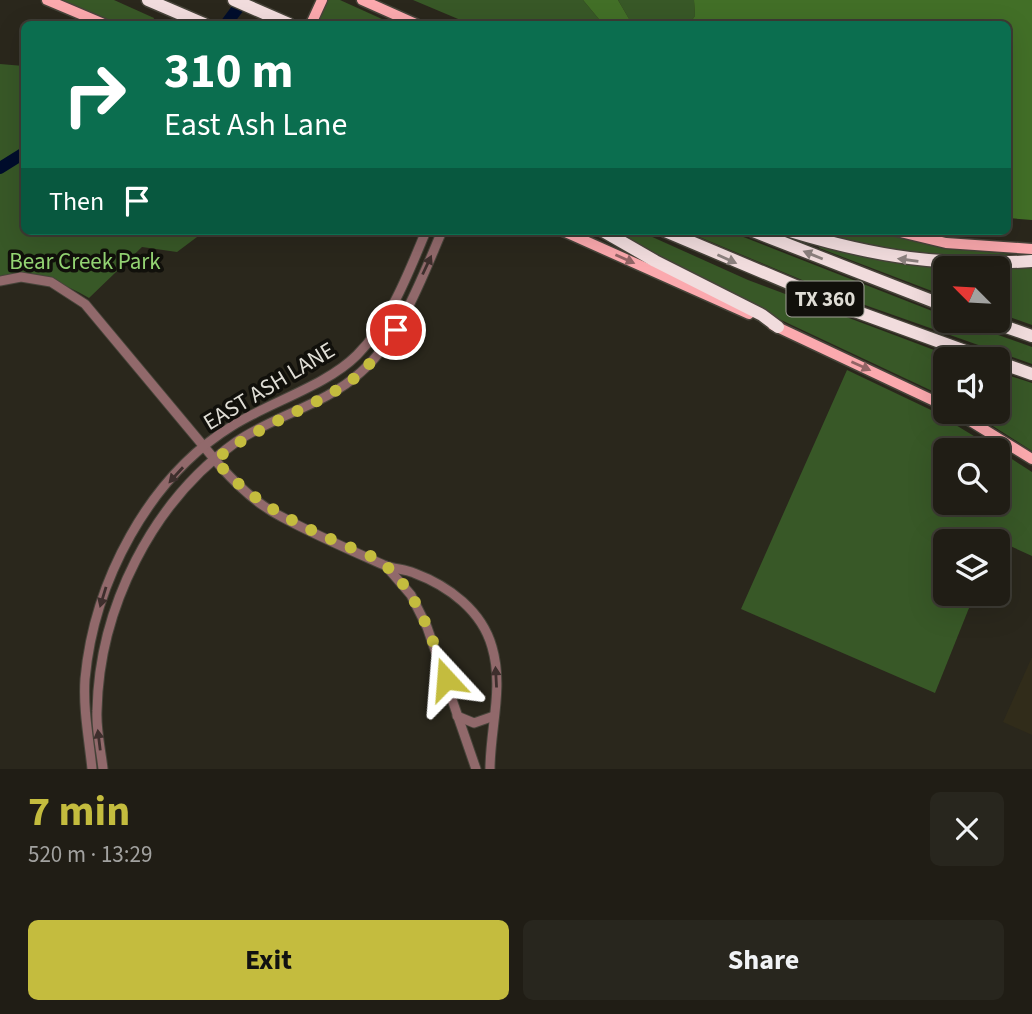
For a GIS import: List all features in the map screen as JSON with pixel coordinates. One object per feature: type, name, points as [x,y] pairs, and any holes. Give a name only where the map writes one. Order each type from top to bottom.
[{"type":"highway","points":[[148,0],[197,21]]},
{"type":"highway","points":[[234,0],[282,21]]},
{"type":"highway","points":[[610,235],[762,315],[778,327]]},
{"type":"highway","name":"TX 360","points":[[674,235],[845,307],[955,347]]},
{"type":"highway","name":"TX 360","points":[[763,235],[933,301]]},
{"type":"highway","points":[[804,235],[855,249],[925,262],[1032,261]]},
{"type":"highway","points":[[1010,328],[1032,336]]},
{"type":"highway","points":[[1010,366],[1032,374]]},
{"type":"main road","points":[[47,0],[97,21]]},
{"type":"main road","points":[[312,21],[322,0]]},
{"type":"main road","points":[[362,0],[409,21]]},
{"type":"main road","points":[[572,235],[933,399]]},
{"type":"main road","points":[[913,235],[946,243],[1032,249]]},
{"type":"main road","points":[[975,424],[1032,459]]},
{"type":"street","name":"EAST ASH LANE","points":[[92,769],[85,711],[85,678],[97,618],[110,576],[149,508],[181,469],[229,428],[334,373],[354,358],[378,333],[424,235]]},
{"type":"street","name":"EAST ASH LANE","points":[[103,769],[97,710],[107,640],[122,590],[138,555],[165,512],[191,480],[236,442],[347,384],[384,348],[397,328],[440,235]]},
{"type":"street","points":[[0,281],[21,277],[51,282],[85,304],[215,460],[242,489],[269,510],[386,566],[440,584],[457,596],[483,625],[492,647],[496,668],[490,769]]},
{"type":"street","points":[[274,403],[281,417]]},
{"type":"street","points":[[386,566],[411,595],[427,627],[476,769]]},
{"type":"street","points":[[457,716],[474,723],[494,716]]},
{"type":"shaded area","points":[[1032,657],[1032,735],[1003,722]]},
{"type":"green space","points":[[59,0],[114,0],[154,18],[153,21],[107,21]]},
{"type":"green space","points":[[328,0],[340,0],[386,21],[318,21]]},
{"type":"green space","points":[[413,0],[583,0],[600,21],[463,21]]},
{"type":"green space","points":[[583,0],[618,0],[630,21],[600,21]]},
{"type":"green space","points":[[618,0],[694,0],[695,16],[691,21],[630,21]]},
{"type":"green space","points":[[694,0],[1032,0],[1032,220],[1011,218],[1011,21],[691,21],[695,16]]},
{"type":"green space","name":"Bear Creek Park","points":[[0,64],[21,66],[21,235],[200,235],[177,252],[142,247],[89,298],[46,279],[24,275],[0,277]]},
{"type":"green space","points":[[618,235],[648,235],[748,280],[933,350],[933,391],[764,312]]},
{"type":"green space","points":[[695,235],[738,235],[933,311],[933,329],[845,298]]},
{"type":"green space","points":[[822,235],[896,235],[956,249],[1010,254],[918,257]]},
{"type":"green space","points":[[820,244],[899,263],[933,267],[933,291],[819,248]]},
{"type":"green space","points":[[1032,265],[1032,325],[1010,317],[1010,267]]},
{"type":"green space","points":[[944,333],[993,333],[1032,347],[1032,364],[1010,356],[1010,347],[984,347]]},
{"type":"green space","points":[[847,370],[933,411],[933,424],[954,424],[977,438],[933,438],[933,515],[1010,515],[1010,458],[1032,472],[1032,556],[1010,546],[1010,529],[933,529],[933,606],[970,606],[935,693],[741,609]]},
{"type":"green space","points":[[1010,376],[1032,383],[1032,451],[989,424],[1010,424]]},
{"type":"waterway","points":[[228,21],[244,0]]},
{"type":"waterway","points":[[0,168],[21,155]]},
{"type":"route","points":[[396,330],[384,348],[347,384],[272,421],[236,442],[215,460],[242,489],[269,510],[386,566],[411,595],[427,627],[446,679]]}]
